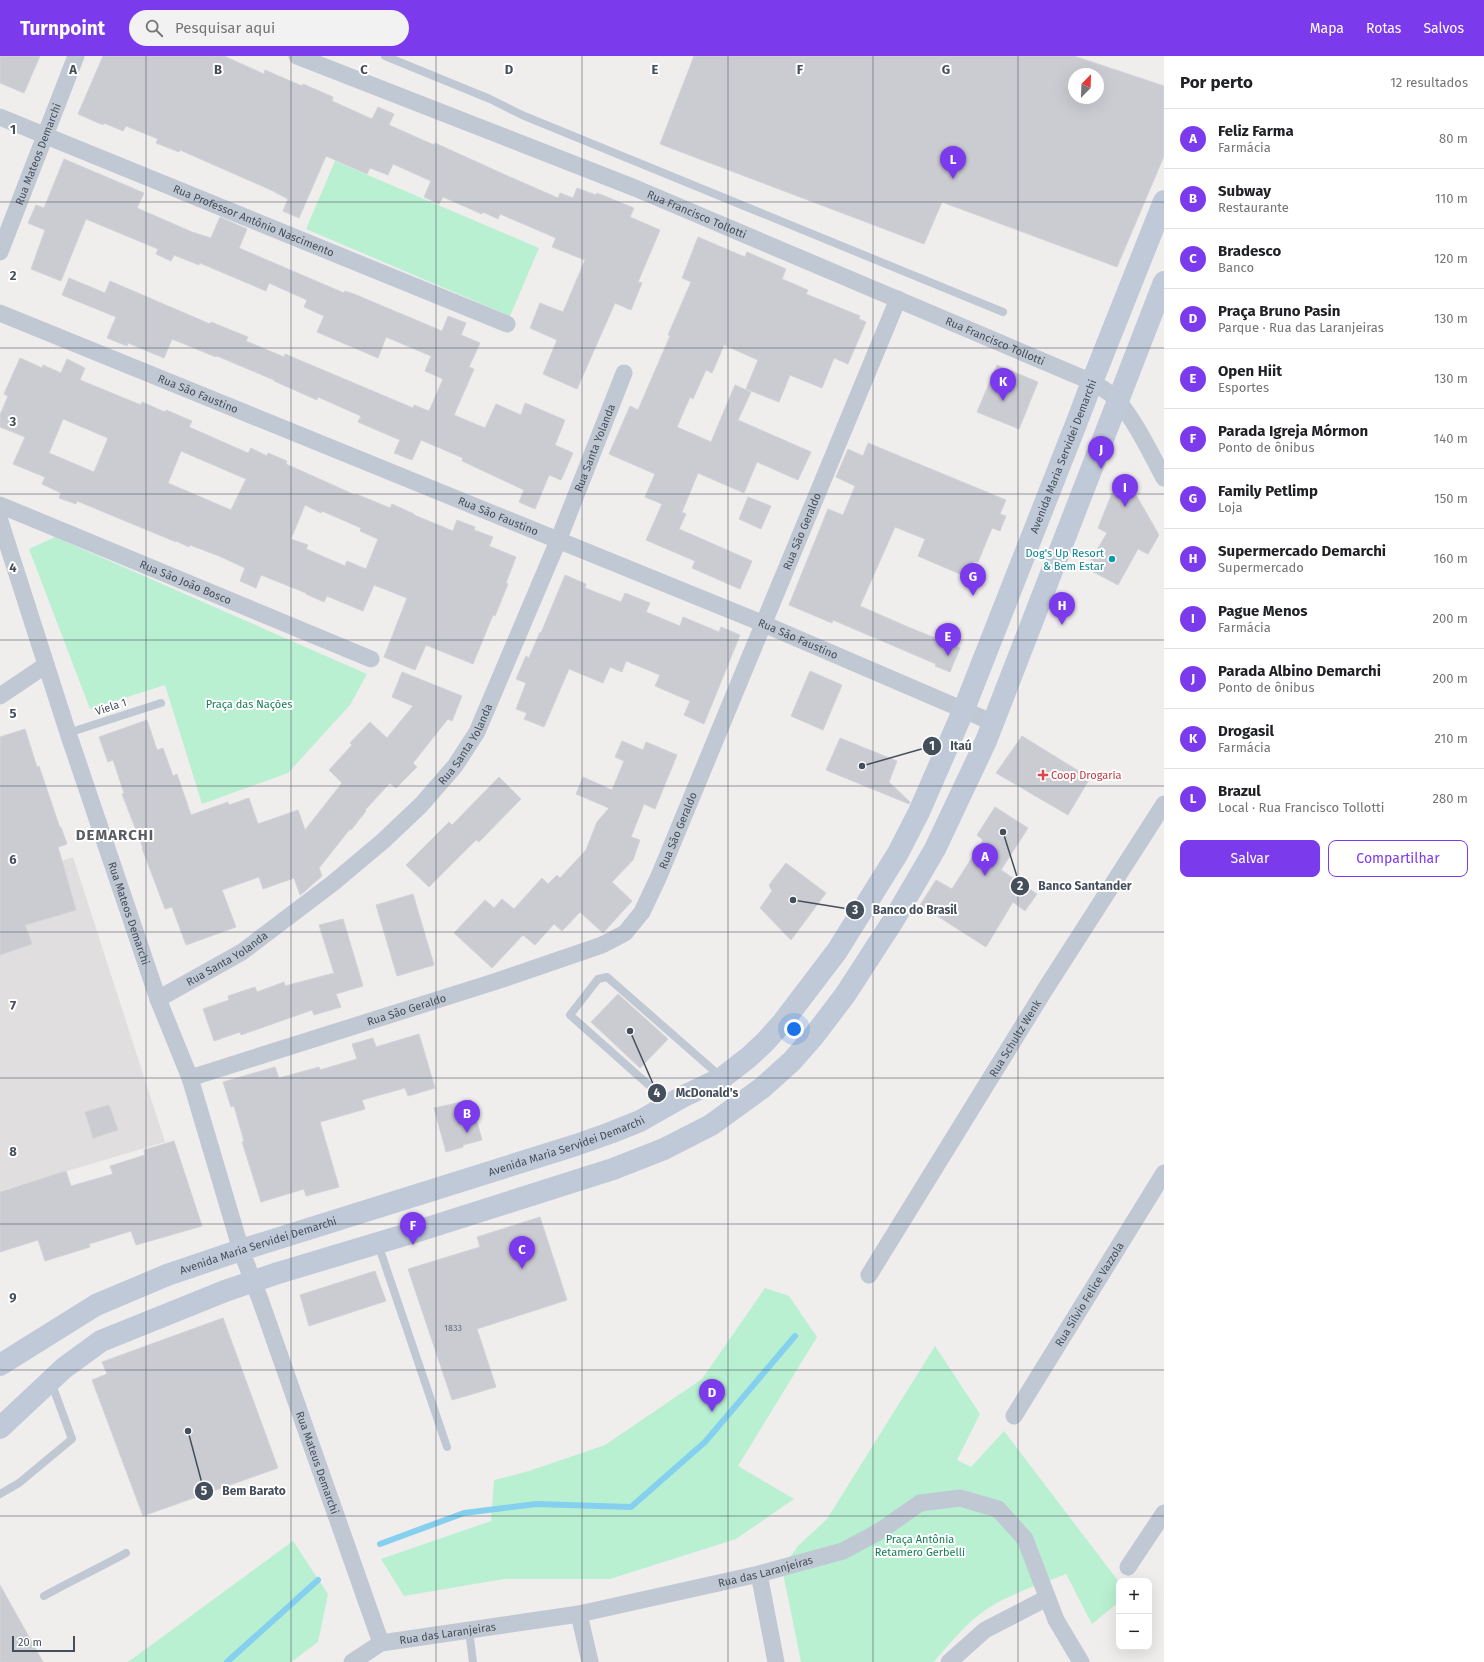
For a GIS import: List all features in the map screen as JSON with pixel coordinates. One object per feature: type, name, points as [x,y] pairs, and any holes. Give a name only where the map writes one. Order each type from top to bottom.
[{"type":"main road","name":"Avenida Maria Servidei Demarchi","points":[[0,1365],[96,1305],[167,1276],[241,1250],[576,1145],[640,1121],[722,1078],[749,1057],[774,1032],[805,994],[841,945],[898,853],[919,812],[964,709],[1164,201]]},
{"type":"main road","points":[[0,1428],[64,1368],[101,1341],[225,1291],[278,1273],[613,1169],[664,1150],[711,1125],[762,1088],[792,1061],[813,1037],[844,995],[888,927],[935,849],[994,723],[1117,400],[1164,282]]},
{"type":"street","name":"Rua Mateos Demarchi","points":[[0,252],[76,56]]},
{"type":"street","name":"Rua Francisco Tollotti","points":[[297,56],[635,188],[1092,382],[1107,391],[1117,400],[1134,425],[1164,478]]},
{"type":"street","name":"Rua Professor Antônio Nascimento","points":[[0,117],[507,324]]},
{"type":"street","name":"Rua São Geraldo","points":[[190,1078],[496,981],[602,945],[625,932],[642,912],[659,876],[898,299]]},
{"type":"street","name":"Rua São Faustino","points":[[0,313],[764,624],[994,723]]},
{"type":"street","name":"Rua Santa Yolanda","points":[[158,999],[242,952],[289,918],[383,841],[421,805],[455,766],[477,732],[558,541],[624,373]]},
{"type":"street","name":"Rua São João Bosco","points":[[0,505],[371,659]]},
{"type":"street","name":"Rua Mateos Demarchi","points":[[0,521],[68,733],[158,999],[190,1078],[241,1250],[254,1282]]},
{"type":"street","points":[[0,696],[46,665]]},
{"type":"street","name":"Rua Schultz Wenk","points":[[869,1275],[1046,988],[1164,804]]},
{"type":"street","name":"Rua Sílvio Felice Vazzola","points":[[1014,1416],[1164,1173]]},
{"type":"street","name":"Rua Mateus Demarchi","points":[[254,1282],[381,1643]]},
{"type":"street","name":"Rua das Laranjeiras","points":[[352,1662],[381,1643],[579,1614],[759,1574],[843,1551],[880,1531],[920,1503],[960,1498],[998,1510],[1025,1539],[1056,1620],[1081,1662]]},
{"type":"street","points":[[1128,1567],[1164,1513]]},
{"type":"street","points":[[759,1574],[776,1662]]},
{"type":"street","points":[[949,1662],[985,1630],[1047,1598]]},
{"type":"street","points":[[579,1614],[590,1662]]},
{"type":"lane","points":[[384,56],[490,99],[522,115],[1003,312]]},
{"type":"lane","name":"Viela 1","points":[[68,733],[161,703]]},
{"type":"lane","points":[[670,1104],[570,1015],[598,978],[607,977],[722,1078]]},
{"type":"lane","points":[[378,1243],[447,1446]]},
{"type":"lane","points":[[0,1494],[19,1483],[72,1439],[51,1381]]},
{"type":"lane","points":[[44,1596],[73,1579],[93,1572],[126,1553]]},
{"type":"lane","points":[[469,1630],[473,1662]]},
{"type":"shaded area","points":[[73,857],[165,1142],[0,1191],[0,881]]},
{"type":"green space","points":[[335,161],[539,248],[510,316],[306,229]]},
{"type":"green space","name":"Praça das Nações","points":[[55,537],[367,674],[350,705],[288,773],[202,804],[165,685],[90,709],[29,549]]},
{"type":"green space","points":[[765,1288],[789,1296],[817,1337],[738,1466],[794,1499],[736,1539],[610,1579],[504,1579],[404,1596],[381,1559],[491,1521],[494,1480],[529,1471],[605,1445],[702,1379]]},
{"type":"green space","name":"Praça Antônia Retamero Gerbelli","points":[[935,1346],[980,1414],[957,1460],[971,1467],[1004,1431],[1116,1578],[1116,1604],[1092,1624],[1066,1574],[1015,1594],[987,1609],[965,1627],[934,1662],[801,1662],[782,1568],[798,1546],[827,1519]]},
{"type":"green space","points":[[293,1541],[328,1594],[318,1642],[291,1662],[128,1662]]},
{"type":"building","points":[[0,56],[40,56],[24,93],[0,83]]},
{"type":"building","points":[[103,56],[224,56],[264,74],[265,70],[302,86],[303,84],[333,97],[332,101],[372,119],[378,107],[394,114],[389,125],[434,145],[435,143],[558,198],[560,193],[573,198],[577,188],[596,195],[597,193],[634,208],[630,217],[660,230],[638,282],[642,283],[631,310],[615,303],[577,389],[543,374],[557,340],[530,328],[540,303],[563,312],[585,260],[552,247],[556,238],[500,214],[498,219],[483,212],[482,214],[443,197],[439,204],[424,197],[431,181],[393,164],[388,175],[370,168],[367,174],[326,156],[299,218],[283,211],[288,199],[271,190],[180,150],[179,152],[156,143],[158,139],[126,126],[123,131],[104,123],[103,125],[78,114]]},
{"type":"building","points":[[694,56],[1074,56],[1164,86],[1164,156],[1117,267],[942,202],[924,244],[660,144]]},
{"type":"building","points":[[64,159],[144,193],[137,208],[192,232],[211,238],[220,217],[247,229],[239,248],[344,293],[345,291],[354,294],[442,331],[448,316],[466,323],[461,335],[480,343],[469,367],[474,369],[454,415],[485,428],[496,404],[521,415],[525,403],[565,420],[555,445],[573,453],[561,480],[549,475],[535,509],[519,502],[524,490],[462,461],[463,458],[421,440],[412,460],[394,453],[400,440],[358,422],[361,416],[318,397],[317,400],[217,356],[216,357],[172,339],[164,358],[128,343],[127,346],[107,338],[116,317],[62,295],[69,278],[105,293],[110,281],[210,324],[211,322],[248,337],[246,341],[284,357],[285,354],[413,408],[414,405],[429,411],[443,379],[425,371],[431,356],[386,337],[378,358],[317,332],[324,316],[304,307],[307,300],[269,283],[266,291],[200,263],[199,265],[174,255],[171,261],[156,254],[158,249],[86,219],[61,281],[31,269],[45,230],[28,223],[36,205],[44,208]]},
{"type":"building","points":[[698,237],[745,257],[747,252],[786,269],[782,279],[808,290],[806,294],[860,316],[859,319],[866,322],[848,364],[834,358],[822,388],[790,375],[779,402],[746,389],[758,360],[724,345],[712,373],[706,370],[693,399],[690,397],[677,427],[711,442],[735,385],[751,392],[738,420],[811,452],[798,480],[757,462],[744,493],[698,473],[682,512],[686,514],[679,529],[752,561],[740,589],[692,568],[695,561],[646,540],[662,504],[645,497],[655,474],[609,454],[630,406],[638,410],[670,336],[668,335],[691,282],[682,278]]},
{"type":"building","points":[[20,358],[42,368],[43,365],[61,373],[67,359],[85,368],[80,380],[141,405],[142,402],[192,421],[189,427],[248,453],[251,448],[267,456],[268,453],[287,461],[286,464],[355,495],[356,494],[390,508],[392,504],[453,531],[457,520],[475,527],[474,530],[493,537],[489,546],[516,557],[506,583],[508,584],[495,616],[493,615],[473,664],[426,645],[415,670],[384,657],[407,598],[374,585],[363,611],[327,596],[324,602],[261,575],[256,588],[240,581],[245,568],[219,556],[190,545],[189,547],[176,542],[77,501],[76,504],[59,498],[61,493],[42,484],[45,477],[13,464],[25,437],[0,427],[0,415],[8,396],[4,394]],"holes":[[[63,419],[108,438],[94,472],[49,453]],[[181,451],[246,479],[231,510],[168,483]],[[305,505],[321,513],[322,511],[361,528],[360,531],[378,539],[366,569],[347,561],[345,566],[306,549],[308,545],[291,539]]]},
{"type":"building","points":[[997,365],[1038,382],[1019,429],[977,412]]},
{"type":"building","points":[[868,443],[1006,500],[1000,514],[1006,516],[1000,531],[992,528],[978,562],[974,561],[967,577],[918,556],[925,539],[895,527],[860,606],[960,648],[950,672],[935,666],[936,664],[833,620],[832,623],[789,605],[828,509],[843,515],[855,486],[836,477],[848,449],[863,456]]},
{"type":"building","points":[[1116,483],[1131,486],[1159,535],[1148,554],[1138,549],[1118,585],[1086,568],[1107,533],[1098,528]]},
{"type":"building","points":[[748,497],[771,506],[761,529],[739,519]]},
{"type":"building","points":[[565,575],[586,584],[585,588],[621,602],[625,593],[650,603],[646,612],[680,626],[683,617],[719,632],[721,627],[740,635],[704,724],[684,715],[690,701],[655,686],[660,675],[626,661],[622,672],[610,667],[603,683],[569,669],[544,727],[524,719],[527,713],[516,709],[526,683],[516,679],[526,656],[529,658],[540,632],[541,633]]},
{"type":"building","points":[[810,671],[842,685],[823,730],[791,716]]},
{"type":"building","points":[[402,672],[462,696],[452,721],[448,719],[413,763],[417,767],[396,788],[390,783],[365,810],[366,811],[351,830],[350,829],[319,868],[322,876],[304,892],[300,895],[294,878],[263,889],[259,877],[222,890],[236,927],[186,945],[172,907],[165,909],[122,794],[124,793],[113,760],[108,762],[99,737],[147,720],[157,750],[163,748],[173,776],[177,774],[191,815],[228,802],[229,805],[249,798],[258,824],[298,810],[305,830],[342,783],[329,770],[352,745],[350,743],[370,722],[387,738],[413,706],[392,697]]},
{"type":"building","points":[[25,729],[37,767],[39,766],[67,844],[58,847],[76,910],[25,925],[32,944],[0,955],[0,737]]},
{"type":"building","name":"Coop Drogaria","points":[[1022,736],[1090,778],[1068,815],[996,773]]},
{"type":"building","points":[[840,738],[897,761],[889,782],[910,802],[909,804],[826,770]]},
{"type":"building","points":[[622,741],[643,750],[646,742],[677,755],[655,809],[644,804],[631,837],[640,840],[633,860],[612,882],[632,901],[603,933],[580,912],[562,931],[554,924],[535,945],[523,935],[492,968],[454,933],[485,900],[494,908],[502,899],[514,909],[542,878],[548,884],[557,875],[560,878],[586,850],[597,822],[609,808],[576,794],[583,777],[612,790],[624,761],[615,757]]},
{"type":"building","points":[[499,777],[521,799],[479,842],[476,840],[429,887],[406,865],[449,822],[452,825]]},
{"type":"building","points":[[995,807],[1028,828],[1001,870],[1037,894],[1025,911],[1013,902],[986,947],[920,905],[936,880],[952,889],[983,840],[977,835]]},
{"type":"building","points":[[786,863],[826,893],[791,940],[760,908],[772,891],[769,885]]},
{"type":"building","points":[[413,894],[434,965],[397,976],[376,905]]},
{"type":"building","points":[[343,919],[363,986],[336,994],[341,1007],[314,1015],[312,1010],[241,1035],[240,1032],[214,1041],[203,1009],[229,1000],[228,996],[255,987],[257,992],[284,982],[285,986],[334,973],[319,925]]},
{"type":"building","points":[[618,994],[668,1039],[640,1068],[591,1022]]},
{"type":"building","points":[[419,1034],[435,1088],[408,1096],[405,1088],[362,1100],[365,1109],[320,1122],[339,1187],[306,1196],[304,1189],[261,1202],[242,1142],[244,1141],[234,1106],[231,1107],[223,1082],[275,1067],[279,1078],[319,1067],[320,1070],[357,1059],[352,1044],[373,1038],[376,1047]]},
{"type":"building","points":[[471,1100],[482,1140],[463,1145],[463,1147],[446,1152],[434,1108]]},
{"type":"building","points":[[109,1105],[118,1130],[93,1138],[85,1112]]},
{"type":"building","points":[[174,1141],[202,1226],[136,1245],[131,1231],[89,1244],[90,1247],[45,1261],[38,1240],[0,1252],[0,1192],[66,1171],[71,1186],[113,1174],[110,1166],[145,1155],[144,1150]]},
{"type":"building","points":[[540,1217],[567,1300],[477,1329],[496,1387],[452,1400],[408,1269],[480,1247],[477,1237]]},
{"type":"building","points":[[375,1271],[386,1301],[309,1326],[300,1295]]},
{"type":"building","points":[[223,1318],[278,1468],[143,1516],[92,1380],[107,1374],[102,1362]]},
{"type":"building","points":[[0,1585],[43,1662],[0,1662]]},
{"type":"waterway","points":[[380,1544],[464,1513],[536,1504],[631,1507],[705,1442],[795,1336]]},
{"type":"waterway","points":[[227,1662],[318,1580]]},
{"type":"place","name":"Brazul","points":[[953,179]]},
{"type":"place","name":"Drogasil","points":[[1003,401]]},
{"type":"place","name":"Parada Albino Demarchi","points":[[1101,469]]},
{"type":"place","name":"Pague Menos","points":[[1125,507]]},
{"type":"place","name":"Dog's Up Resort & Bem Estar","points":[[1112,559]]},
{"type":"place","name":"Family Petlimp","points":[[973,596]]},
{"type":"place","name":"Supermercado Demarchi","points":[[1062,625]]},
{"type":"place","name":"Open Hiit","points":[[948,656]]},
{"type":"place","name":"Itaú","points":[[862,766]]},
{"type":"place","name":"Coop Drogaria","points":[[1043,775]]},
{"type":"place","name":"Banco Santander","points":[[1003,832]]},
{"type":"place","name":"Feliz Farma","points":[[985,876]]},
{"type":"place","name":"Banco do Brasil","points":[[793,900]]},
{"type":"place","name":"McDonald's","points":[[630,1031]]},
{"type":"place","name":"Subway","points":[[467,1133]]},
{"type":"place","name":"Parada Igreja Mórmon","points":[[413,1245]]},
{"type":"place","name":"Bradesco","points":[[522,1269]]},
{"type":"place","name":"Praça Bruno Pasin","points":[[712,1412]]},
{"type":"place","name":"Bem Barato","points":[[188,1431]]},
{"type":"district","name":"DEMARCHI","points":[[115,835]]}]
